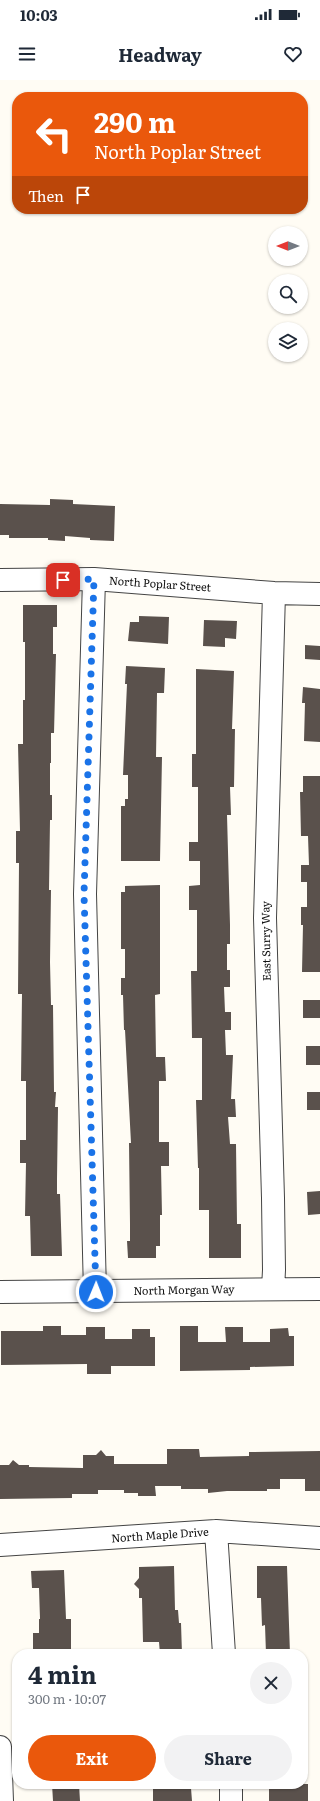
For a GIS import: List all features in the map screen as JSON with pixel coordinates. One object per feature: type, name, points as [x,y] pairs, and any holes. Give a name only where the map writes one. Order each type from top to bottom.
[{"type":"street","name":"North Poplar Street","points":[[0,580],[94,579],[274,593],[320,594]]},
{"type":"street","points":[[94,579],[84,894],[96,1292]]},
{"type":"street","name":"East Surry Way","points":[[273,1289],[273,1206],[265,918],[274,593]]},
{"type":"street","name":"North Morgan Way","points":[[0,1292],[320,1289]]},
{"type":"street","points":[[216,1531],[224,1649]]},
{"type":"street","name":"North Maple Drive","points":[[0,1545],[216,1531],[320,1538]]},
{"type":"street","points":[[0,1747],[2,1801]]},
{"type":"street","points":[[231,1789],[231,1801]]},
{"type":"building","points":[[50,499],[73,500],[73,504],[115,506],[114,541],[90,540],[90,538],[65,536],[65,541],[48,540],[48,538],[9,538],[9,535],[0,535],[0,504],[50,505]]},
{"type":"building","points":[[23,605],[57,605],[57,627],[53,627],[53,654],[56,654],[54,733],[51,733],[50,763],[52,820],[50,820],[49,890],[51,890],[50,962],[51,1005],[53,1005],[54,1092],[56,1092],[55,1107],[58,1107],[57,1194],[60,1194],[62,1256],[31,1256],[30,1216],[25,1216],[26,1163],[20,1163],[20,1140],[26,1140],[26,1081],[21,1081],[22,994],[18,994],[19,863],[16,863],[16,831],[20,831],[18,744],[23,744],[23,700],[25,700],[25,642],[23,642]]},
{"type":"building","points":[[139,616],[169,617],[168,644],[128,641],[130,622],[139,622]]},
{"type":"building","points":[[204,620],[237,621],[236,639],[225,638],[225,647],[203,646]]},
{"type":"building","points":[[305,645],[320,646],[320,660],[305,659]]},
{"type":"building","points":[[126,666],[165,668],[164,693],[157,693],[156,757],[162,757],[160,861],[121,861],[121,806],[125,806],[125,799],[128,799],[128,775],[123,775],[127,684],[125,684]]},
{"type":"building","points":[[196,669],[234,671],[232,729],[235,729],[234,787],[230,787],[231,815],[227,815],[230,944],[227,944],[227,970],[230,970],[230,987],[224,987],[225,1012],[231,1012],[231,1030],[225,1030],[226,1055],[233,1055],[231,1099],[235,1099],[236,1117],[228,1117],[230,1144],[236,1144],[237,1224],[241,1224],[241,1258],[209,1258],[209,1210],[199,1210],[196,1100],[202,1100],[202,1038],[192,1038],[191,971],[197,971],[197,910],[189,910],[189,886],[200,885],[200,861],[189,861],[189,842],[198,842],[198,787],[192,787],[192,754],[196,754]]},
{"type":"building","points":[[303,687],[320,689],[320,742],[304,741],[305,703],[302,703]]},
{"type":"building","points":[[303,776],[320,776],[320,972],[302,972],[303,925],[301,925],[301,907],[307,907],[307,882],[301,882],[301,865],[309,865],[308,836],[301,836],[300,792],[303,792]]},
{"type":"building","points":[[160,885],[160,994],[155,995],[156,1057],[165,1057],[166,1081],[159,1081],[159,1142],[169,1142],[169,1166],[161,1166],[162,1215],[160,1215],[160,1246],[156,1246],[156,1258],[128,1258],[127,1241],[130,1241],[129,1143],[131,1143],[123,995],[121,995],[121,978],[125,978],[125,949],[121,949],[121,892],[125,892],[125,886]]},
{"type":"building","points":[[303,1000],[320,1000],[320,1018],[303,1018]]},
{"type":"building","points":[[306,1046],[320,1046],[320,1065],[306,1065]]},
{"type":"building","points":[[307,1092],[320,1092],[320,1110],[307,1110]]},
{"type":"building","points":[[320,1191],[320,1214],[308,1215],[307,1192]]},
{"type":"building","points":[[43,1326],[61,1326],[61,1335],[86,1335],[86,1327],[105,1327],[105,1339],[132,1339],[132,1329],[150,1329],[150,1337],[155,1337],[155,1366],[111,1366],[111,1374],[87,1374],[87,1364],[1,1365],[1,1331],[43,1331]]},
{"type":"building","points":[[180,1326],[198,1326],[198,1342],[226,1342],[225,1327],[243,1327],[243,1342],[270,1342],[270,1329],[288,1328],[289,1336],[294,1336],[294,1366],[250,1367],[250,1370],[180,1371]]},
{"type":"building","points":[[167,1449],[199,1449],[200,1457],[249,1456],[249,1452],[320,1451],[320,1491],[305,1491],[305,1479],[280,1479],[280,1489],[267,1489],[267,1491],[227,1491],[208,1493],[208,1489],[181,1489],[181,1486],[155,1486],[156,1496],[138,1496],[138,1493],[124,1493],[124,1490],[98,1490],[98,1494],[72,1494],[72,1498],[0,1499],[0,1465],[9,1465],[13,1460],[19,1465],[29,1465],[29,1467],[83,1468],[83,1455],[96,1455],[101,1450],[106,1456],[114,1456],[114,1464],[167,1464]]},
{"type":"building","points":[[174,1566],[175,1610],[178,1610],[179,1623],[181,1623],[182,1649],[160,1649],[159,1642],[143,1642],[142,1598],[139,1598],[139,1589],[134,1584],[139,1578],[139,1567]]},
{"type":"building","points":[[257,1566],[287,1566],[290,1649],[266,1649],[265,1625],[262,1626],[261,1598],[257,1598]]},
{"type":"building","points":[[64,1570],[66,1619],[71,1619],[71,1649],[33,1649],[33,1633],[39,1633],[40,1619],[39,1588],[32,1588],[31,1571]]},
{"type":"building","points":[[52,1789],[79,1789],[80,1801],[53,1801]]},
{"type":"building","points":[[153,1789],[191,1789],[192,1801],[153,1801]]},
{"type":"building","points":[[269,1789],[308,1789],[308,1801],[269,1801]]},
{"type":"route","points":[[63,580],[94,579],[84,894],[96,1292]]}]
